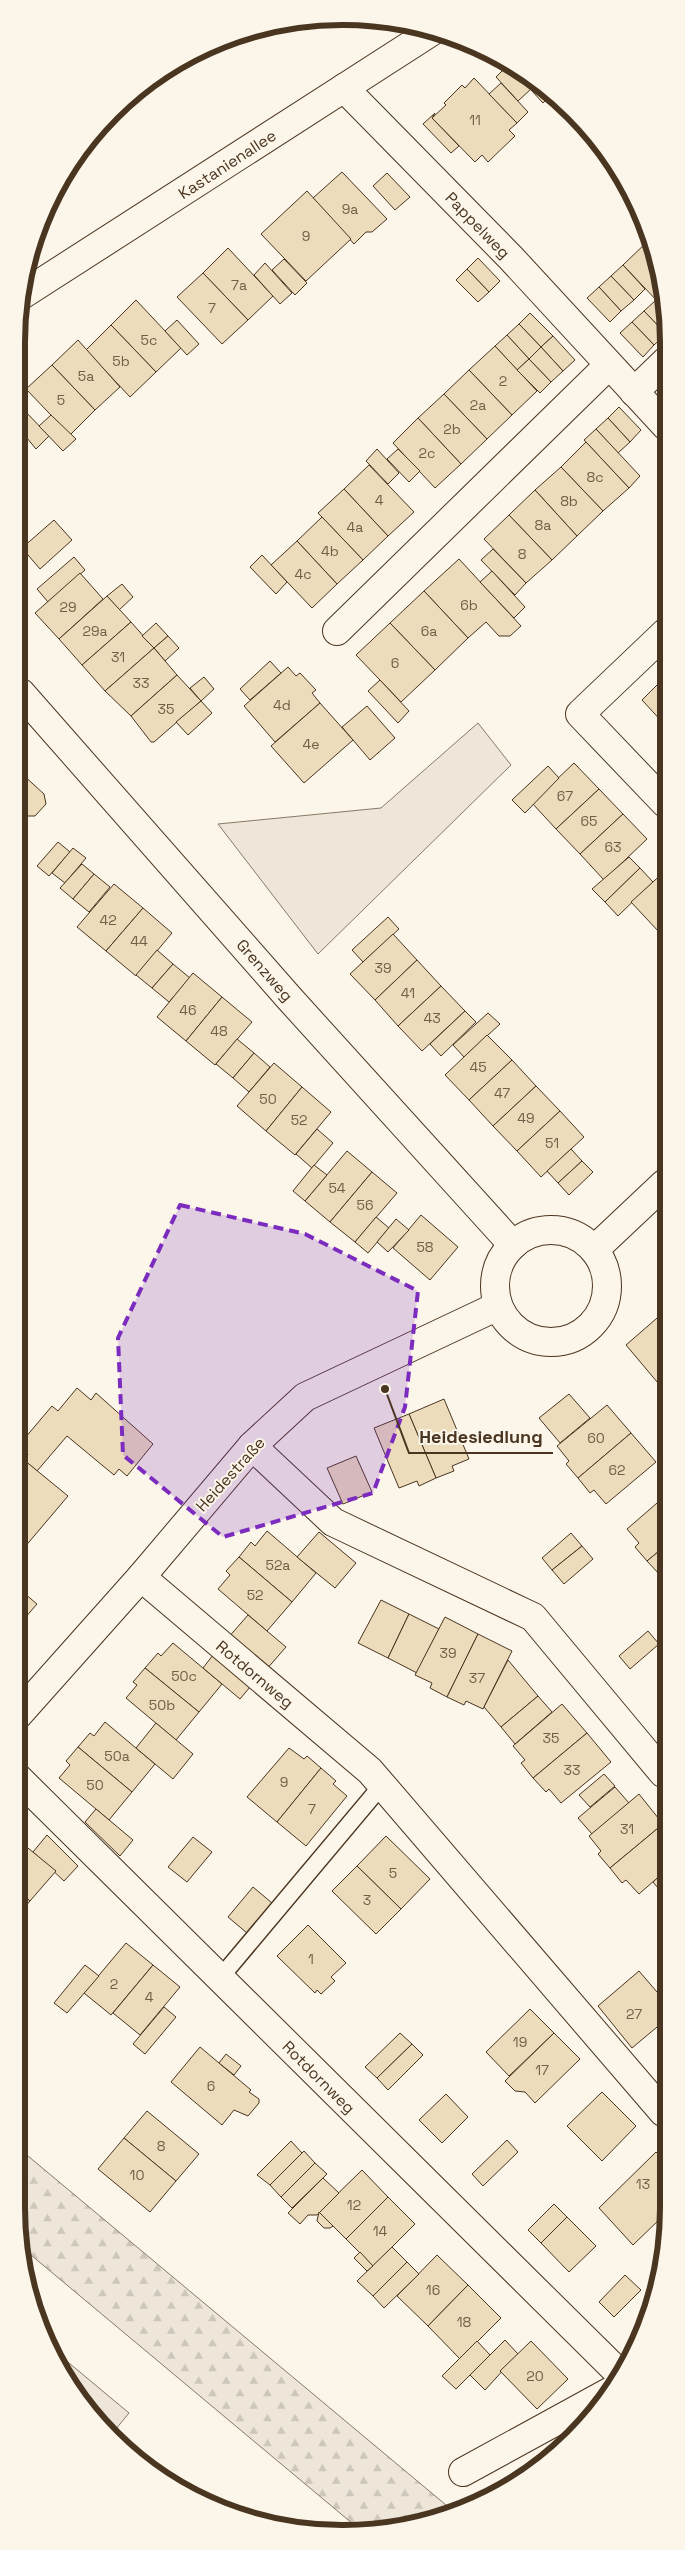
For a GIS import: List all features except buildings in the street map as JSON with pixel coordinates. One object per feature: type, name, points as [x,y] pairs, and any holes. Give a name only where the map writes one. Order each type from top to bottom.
[{"type":"street","name":"Kastanienallee","points":[[30,290],[425,36]]},
{"type":"street","name":"Pappelweg","points":[[344,88],[511,258],[660,420]]},
{"type":"street","points":[[337,631],[609,364]]},
{"type":"street","points":[[634,392],[660,367]]},
{"type":"street","points":[[660,639],[580,714],[660,797]]},
{"type":"street","name":"Grenzweg","points":[[25,698],[290,999],[513,1245]]},
{"type":"street","points":[[594,1250],[660,1188]]},
{"type":"street","points":[[546,1230],[563,1231],[580,1238],[594,1250],[603,1265],[607,1282],[606,1299],[599,1316],[588,1328],[573,1338],[555,1343],[537,1341],[520,1334],[507,1322],[498,1306],[495,1290],[496,1273],[502,1258],[513,1245],[528,1235],[546,1230]]},
{"type":"street","name":"Heidestraße","points":[[25,1707],[141,1577],[252,1446],[305,1397],[498,1306]]},
{"type":"street","points":[[252,1446],[333,1522],[533,1617],[660,1769]]},
{"type":"street","name":"Rotdornweg","points":[[141,1577],[370,1771],[660,2109]]},
{"type":"street","name":"Rotdornweg","points":[[25,1785],[615,2369]]},
{"type":"street","points":[[463,2472],[595,2400]]},
{"type":"lane","points":[[220,1978],[382,1785]]},
{"type":"highlighted area","points":[[180,1205],[305,1234],[418,1291],[405,1407],[373,1493],[223,1537],[123,1455],[118,1338]]},
{"type":"green space","points":[[478,723],[511,765],[318,954],[218,824],[381,808]]},
{"type":"green space","points":[[25,2154],[448,2507],[404,2519],[354,2524],[29,2253],[25,2208]]},
{"type":"green space","points":[[64,2359],[129,2413],[116,2429],[91,2401]]},
{"type":"place","name":"Heidesiedlung","points":[[385,1389]]}]
